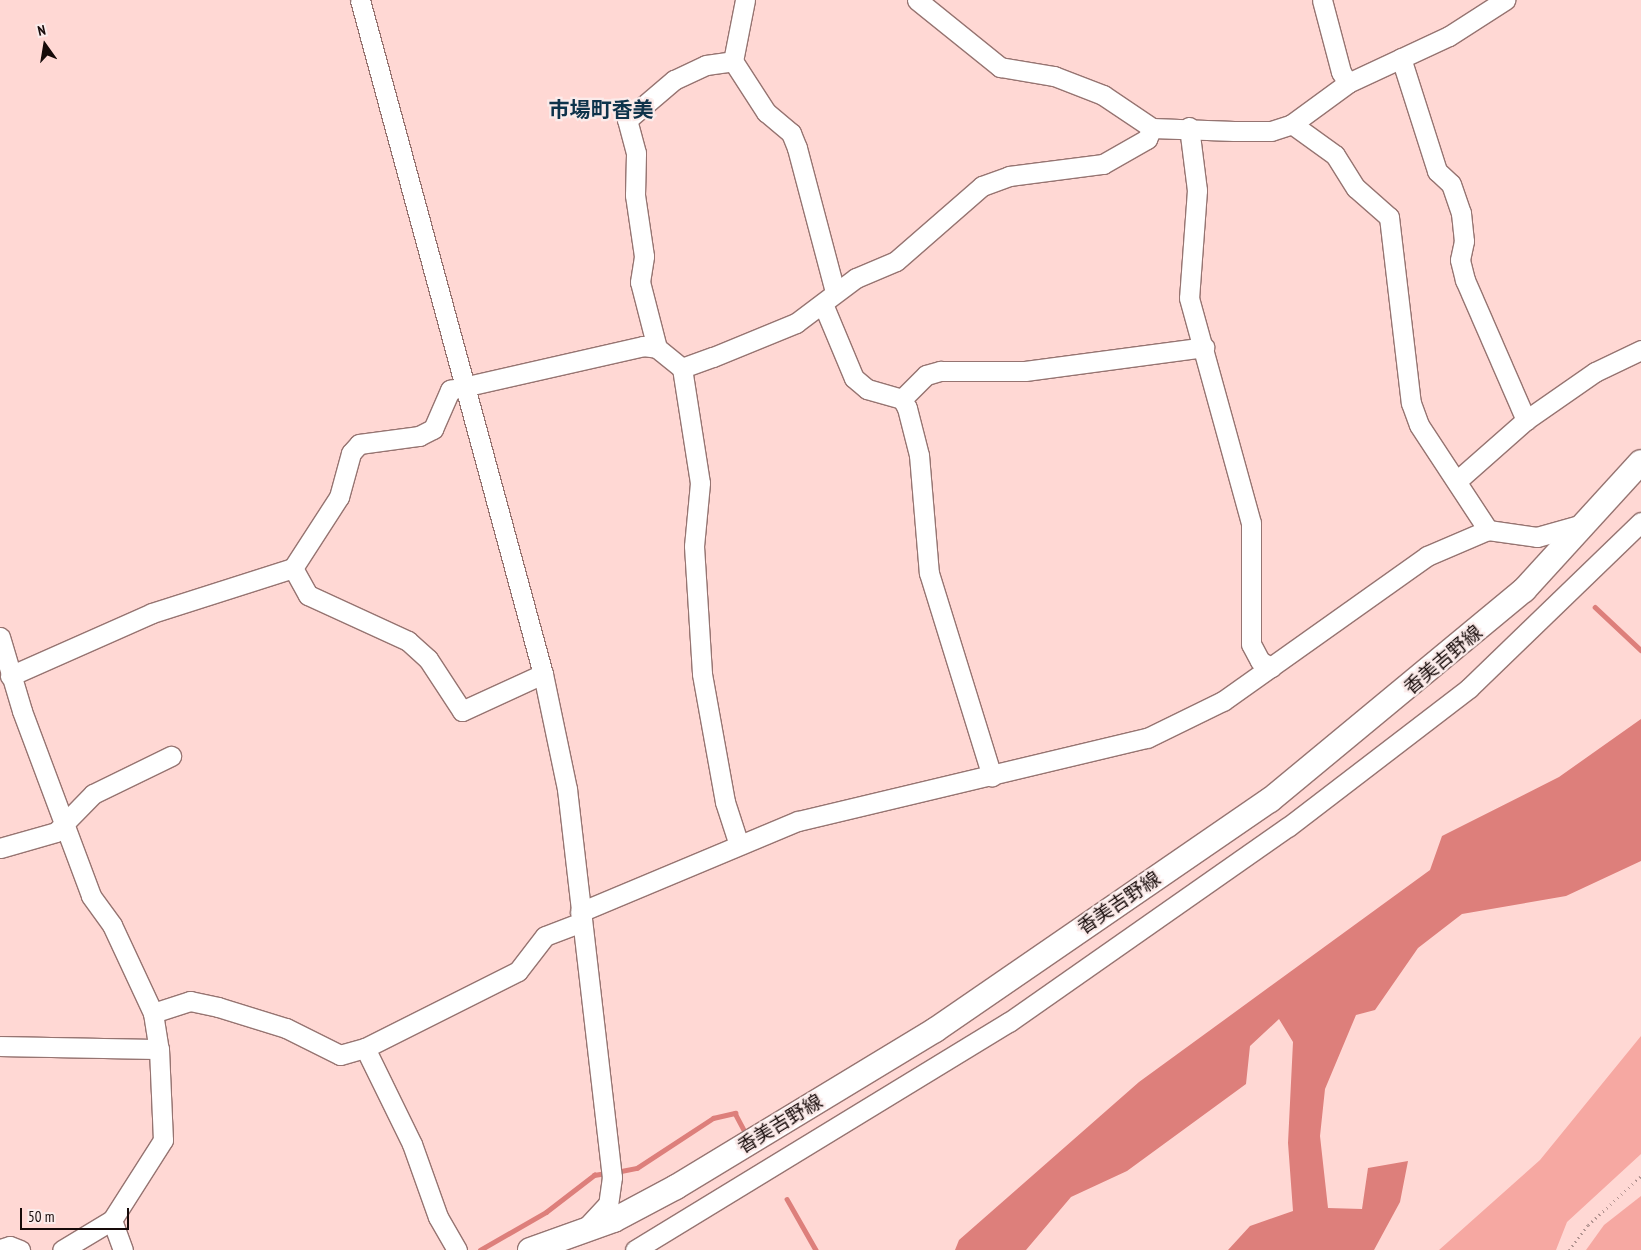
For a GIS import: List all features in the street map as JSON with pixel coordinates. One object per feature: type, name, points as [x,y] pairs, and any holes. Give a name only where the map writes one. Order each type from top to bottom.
[{"type":"main road","name":"香美吉野線","points":[[530,1250],[577,1235],[676,1187],[935,1030],[1270,800],[1517,597],[1591,520],[1641,462]]},
{"type":"street","points":[[360,0],[542,674],[567,789],[612,1172],[603,1213],[577,1235],[554,1250]]},
{"type":"street","points":[[745,0],[733,60],[766,112],[791,133],[797,148],[829,298],[854,378],[867,389],[902,399]]},
{"type":"street","points":[[917,0],[1000,67],[1054,76],[1103,95],[1152,128],[1189,127],[1271,131],[1292,124],[1348,83],[1449,36],[1505,0]]},
{"type":"street","points":[[1322,0],[1341,72],[1348,83]]},
{"type":"street","points":[[1401,58],[1437,171],[1451,184],[1461,213],[1464,241],[1460,260],[1465,280],[1526,420]]},
{"type":"street","points":[[657,348],[640,282],[644,256],[636,195],[636,153],[627,120],[674,80],[706,65],[733,60]]},
{"type":"street","points":[[1292,124],[1335,154],[1356,188],[1389,217],[1411,403],[1420,425],[1458,479],[1488,530]]},
{"type":"street","points":[[1189,127],[1197,190],[1189,298],[1251,523],[1251,644],[1260,661],[1271,666]]},
{"type":"street","points":[[682,368],[796,323],[829,298],[896,261],[982,186],[1009,176],[1103,164],[1147,139],[1152,128]]},
{"type":"street","points":[[10,676],[152,613],[294,568],[339,497],[351,453],[359,444],[420,436],[432,429],[443,399],[450,390],[465,385],[643,346],[657,348],[682,368],[700,483],[694,546],[702,674],[725,802],[739,845]]},
{"type":"street","points":[[902,399],[926,375],[940,371],[1026,371],[1204,347]]},
{"type":"street","points":[[1458,479],[1526,420],[1595,372],[1641,350]]},
{"type":"street","points":[[902,399],[919,455],[929,573],[992,776]]},
{"type":"street","points":[[153,1014],[190,1002],[286,1028],[340,1055],[365,1048],[518,972],[545,936],[581,917],[739,845],[798,821],[1146,738],[1223,701],[1427,556],[1488,530],[1554,535],[1591,520]]},
{"type":"street","points":[[636,1250],[1009,1022],[1288,827],[1469,688],[1641,522]]},
{"type":"street","points":[[294,568],[308,596],[408,641],[428,659],[462,712],[542,674]]},
{"type":"street","points":[[0,637],[10,676],[67,825],[91,896],[112,925],[153,1014],[159,1049],[163,1140],[112,1220],[62,1250]]},
{"type":"street","points":[[0,848],[56,832],[67,825],[93,794],[171,756]]},
{"type":"street","points":[[0,1046],[159,1049]]},
{"type":"street","points":[[365,1048],[412,1144],[438,1218],[458,1250]]},
{"type":"street","points":[[112,1220],[123,1250]]},
{"type":"street","points":[[0,1249],[10,1246],[20,1250]]},
{"type":"path","points":[[1569,1250],[1588,1225],[1641,1176]]},
{"type":"shaded area","points":[[1641,719],[1641,861],[1566,896],[1462,914],[1418,948],[1375,1010],[1356,1015],[1325,1089],[1320,1136],[1328,1208],[1362,1209],[1368,1168],[1408,1161],[1400,1202],[1374,1250],[1228,1250],[1250,1226],[1293,1211],[1288,1143],[1293,1042],[1279,1019],[1250,1046],[1246,1084],[1127,1171],[1071,1197],[1026,1250],[955,1250],[959,1240],[1139,1082],[1430,870],[1442,836],[1559,777]]},
{"type":"shaded area","points":[[1641,1036],[1641,1154],[1567,1222],[1556,1250],[1439,1250],[1540,1160]]},
{"type":"shaded area","points":[[1641,1196],[1641,1250],[1586,1250],[1604,1225]]},
{"type":"waterway","points":[[1595,607],[1641,650]]},
{"type":"waterway","points":[[616,1172],[637,1168],[713,1118],[735,1113],[744,1130]]},
{"type":"waterway","points":[[480,1250],[546,1212],[594,1175],[606,1173]]},
{"type":"waterway","points":[[787,1199],[816,1250]]},
{"type":"district","name":"市場町香美","points":[[601,110]]}]
